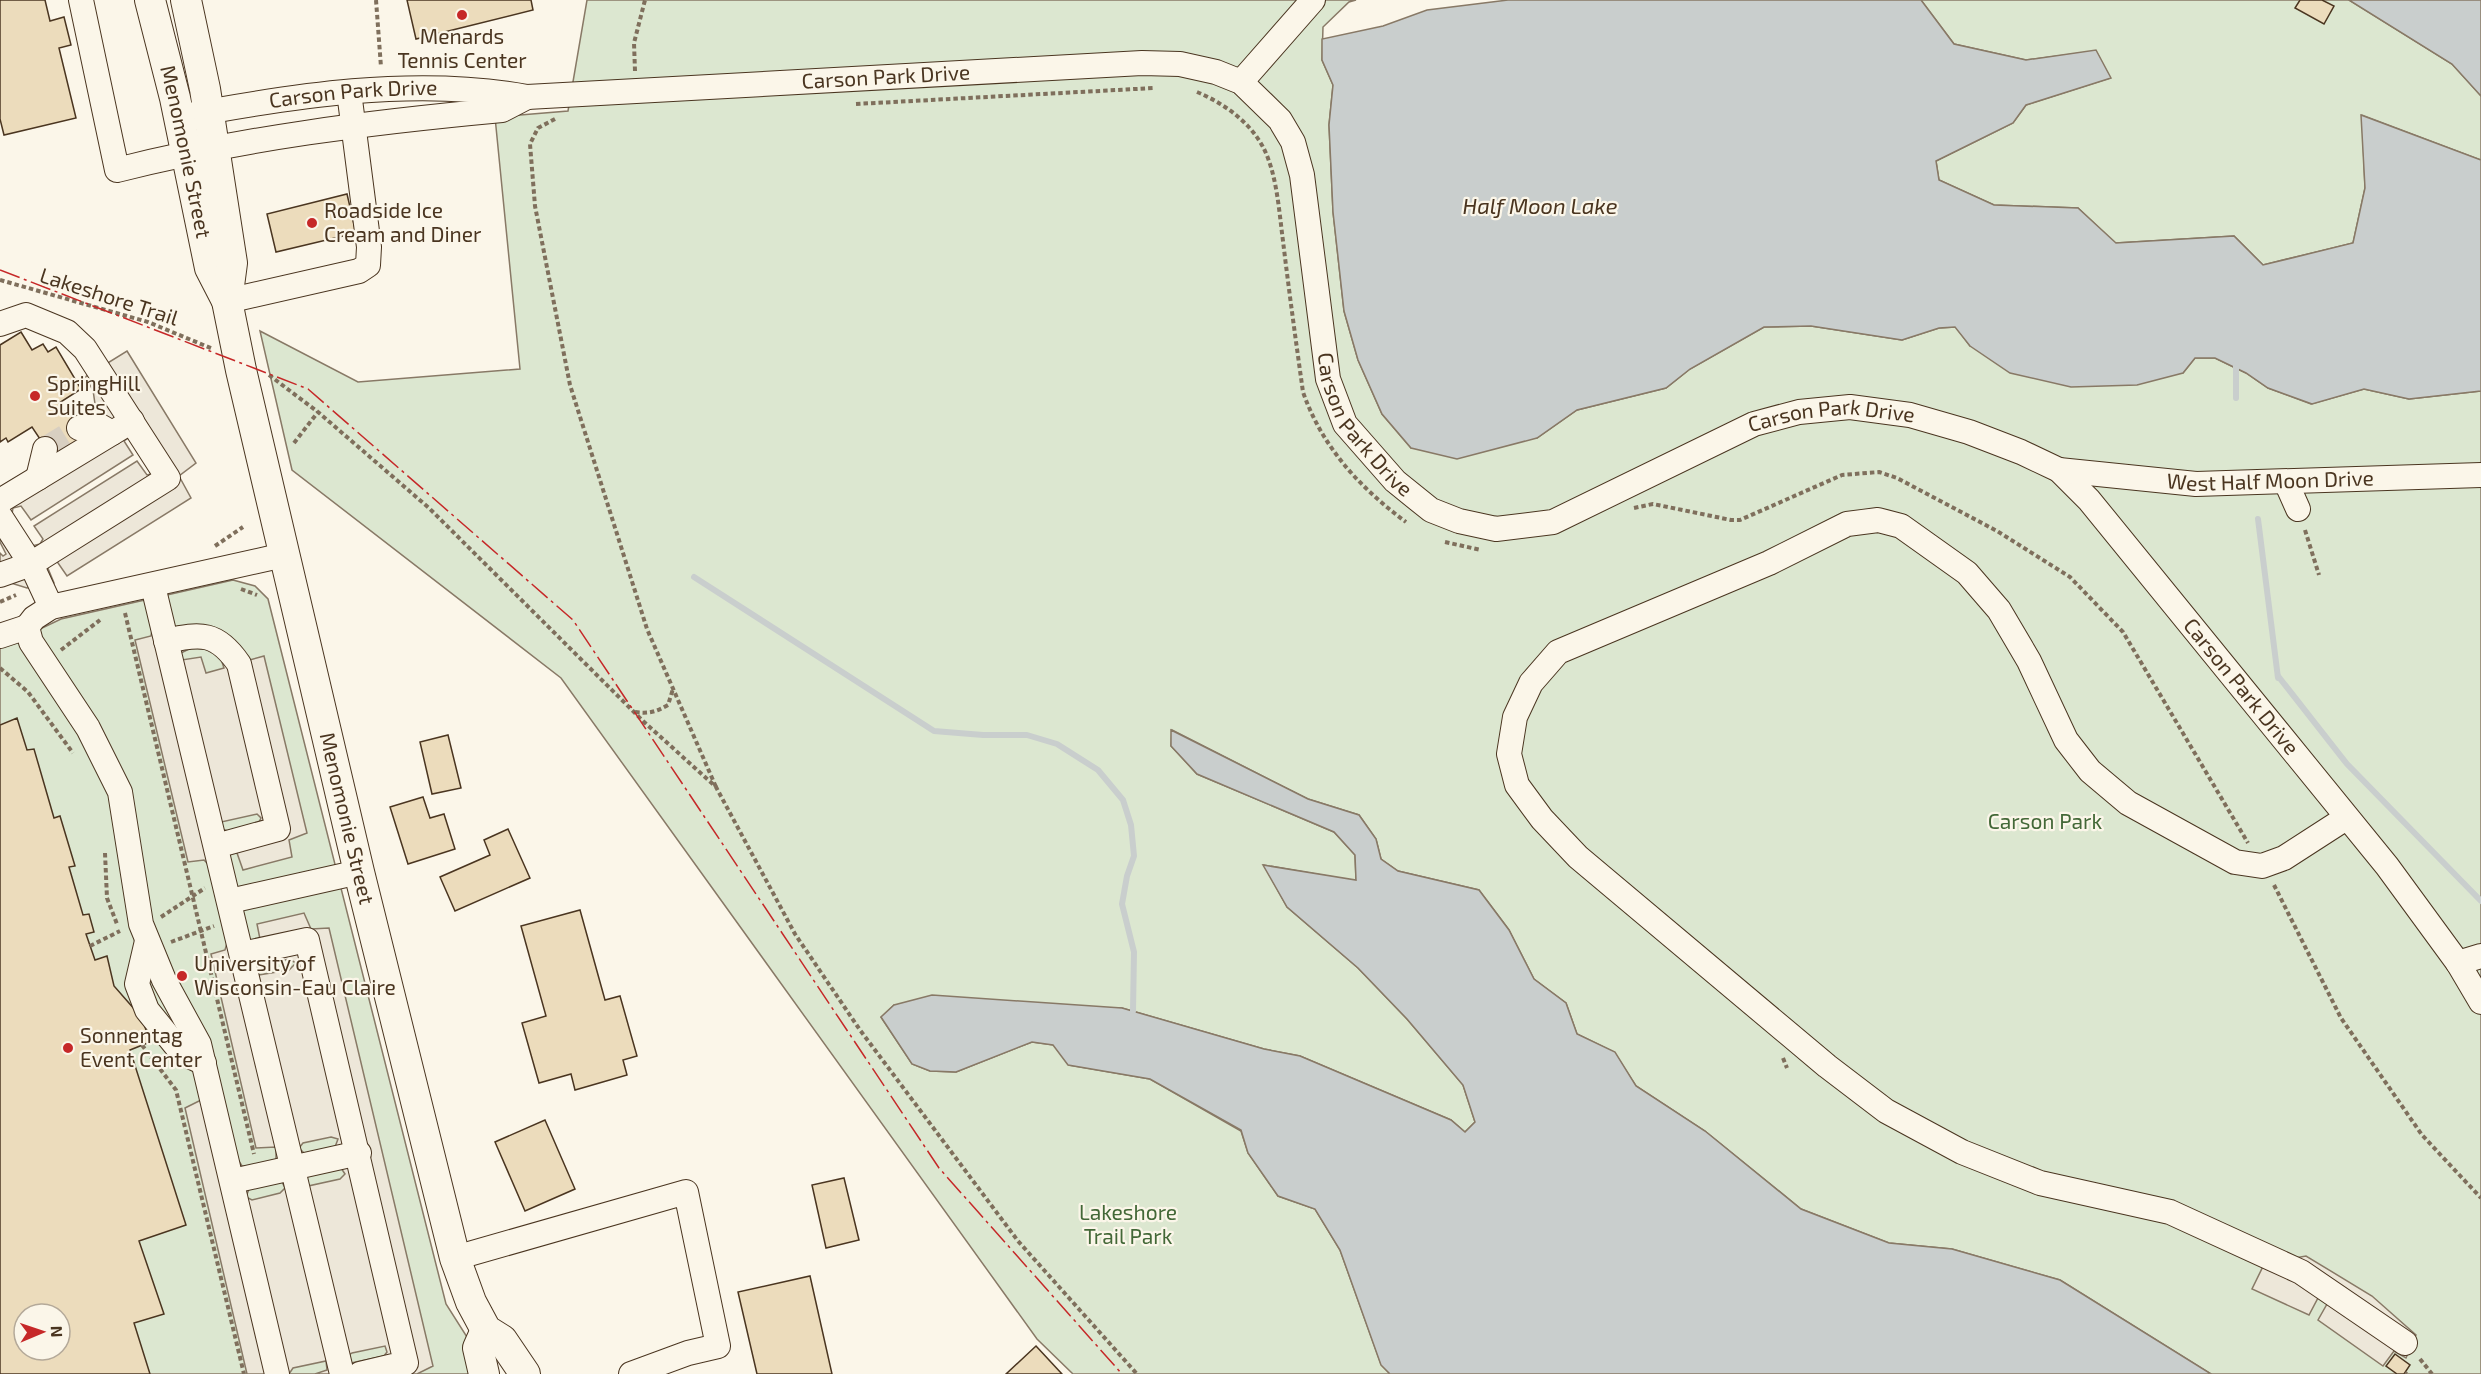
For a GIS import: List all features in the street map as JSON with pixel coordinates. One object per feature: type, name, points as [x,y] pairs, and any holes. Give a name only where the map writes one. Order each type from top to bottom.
[{"type":"main road","name":"Menomonie Street","points":[[150,0],[179,117],[199,150]]},
{"type":"main road","name":"Menomonie Street","points":[[186,0],[208,111],[199,150],[210,268],[227,301],[359,872],[455,1258],[471,1302],[486,1330],[502,1340],[525,1374]]},
{"type":"main road","points":[[484,1374],[478,1348],[486,1330]]},
{"type":"street","name":"Carson Park Drive","points":[[81,0],[117,170],[199,150],[352,127],[502,110],[527,97]]},
{"type":"street","points":[[1241,82],[1313,0]]},
{"type":"street","name":"Carson Park Drive","points":[[179,117],[350,92],[424,89],[500,92],[527,97],[1142,63],[1180,64],[1216,72],[1241,82],[1280,120],[1293,142],[1306,192],[1328,379],[1345,424],[1395,481],[1431,510],[1459,521],[1496,529],[1552,522],[1754,424],[1799,412],[1850,407],[1910,415],[1969,432],[2060,470],[2089,500],[2387,866],[2457,963],[2481,1002]]},
{"type":"street","points":[[227,301],[359,271],[368,265],[369,247],[352,127],[350,92]]},
{"type":"street","points":[[0,324],[26,315],[68,332],[85,349],[122,427],[168,478],[31,564],[0,575]]},
{"type":"street","points":[[79,428],[93,422],[122,427]]},
{"type":"street","points":[[0,501],[122,427]]},
{"type":"street","points":[[38,478],[45,449]]},
{"type":"street","name":"West Half Moon Drive","points":[[2060,470],[2196,484],[2481,475]]},
{"type":"street","points":[[2286,482],[2298,509]]},
{"type":"street","points":[[0,516],[31,564],[51,608]]},
{"type":"street","points":[[2346,818],[2284,858],[2262,866],[2235,862],[2128,802],[2090,771],[2066,740],[2029,661],[1999,610],[1967,573],[1901,526],[1878,520],[1847,524],[1769,563],[1558,652],[1531,683],[1515,717],[1509,754],[1516,785],[1542,819],[1578,857],[1827,1066],[1887,1110],[1962,1152],[2040,1183],[2170,1212],[2301,1272],[2405,1343]]},
{"type":"street","points":[[0,636],[27,627],[34,618],[51,608],[284,555]]},
{"type":"street","points":[[153,586],[216,846],[223,903],[243,954],[342,1374]]},
{"type":"street","points":[[27,627],[31,642],[88,728],[120,792],[135,900],[164,980],[199,1044],[277,1374]]},
{"type":"street","points":[[165,641],[203,635],[228,648],[239,664],[278,829],[216,846]]},
{"type":"street","points":[[223,903],[359,872]]},
{"type":"street","points":[[243,954],[307,940],[359,1153],[406,1364],[360,1374]]},
{"type":"street","points":[[2457,963],[2481,956]]},
{"type":"street","points":[[233,1181],[359,1153]]},
{"type":"street","points":[[455,1258],[686,1192],[718,1346],[688,1353],[631,1374]]},
{"type":"path","points":[[376,0],[381,67]]},
{"type":"path","points":[[635,78],[634,43],[645,0]]},
{"type":"path","points":[[554,119],[538,128],[530,144],[535,206],[570,385],[647,629],[716,787],[795,934],[860,1030],[1018,1241],[1137,1374]]},
{"type":"path","name":"Lakeshore Trail","points":[[0,280],[148,322],[208,347]]},
{"type":"path","points":[[270,376],[318,412],[429,508],[634,712],[716,787]]},
{"type":"path","points":[[294,442],[318,412]]},
{"type":"path","points":[[2298,509],[2319,574]]},
{"type":"path","points":[[0,603],[18,594]]},
{"type":"path","points":[[114,615],[132,611]]},
{"type":"path","points":[[125,612],[256,1163]]},
{"type":"path","points":[[53,656],[107,617]]},
{"type":"path","points":[[0,668],[28,692],[78,761]]},
{"type":"path","points":[[634,712],[647,714],[663,708],[672,698],[673,688]]},
{"type":"path","points":[[105,850],[107,898],[123,942]]},
{"type":"path","points":[[90,946],[119,932],[148,934],[201,931],[223,903],[193,896]]},
{"type":"path","points":[[148,934],[193,896]]},
{"type":"path","points":[[142,1046],[176,1090],[244,1374]]},
{"type":"green space","name":"Carson Park","points":[[587,0],[1356,0],[1349,2],[1323,27],[1322,60],[1333,85],[1329,125],[1333,212],[1344,311],[1358,360],[1382,414],[1411,448],[1537,438],[1577,410],[1666,388],[1690,369],[1764,327],[1811,326],[1902,340],[1939,328],[1956,327],[1970,346],[2183,373],[2195,358],[2215,358],[2246,373],[2268,388],[2311,404],[2364,389],[2409,399],[2481,391],[2481,1374],[2211,1374],[2060,1280],[1952,1249],[1889,1243],[1801,1209],[1705,1131],[1636,1086],[1614,1052],[1577,1034],[1566,1003],[1534,979],[1509,930],[1479,890],[1398,871],[1381,859],[1376,839],[1359,815],[1308,799],[1172,730],[1171,746],[1197,774],[1334,832],[1355,855],[1356,881],[1264,865],[1287,907],[1358,968],[1407,1019],[1463,1085],[1475,1122],[1465,1132],[1451,1120],[1300,1056],[1264,1049],[1122,1008],[894,1005],[881,1017],[912,1064],[930,1071],[956,1072],[1032,1042],[1054,1045],[1069,1065],[1150,1079],[1241,1131],[1248,1153],[1278,1196],[1315,1209],[1340,1250],[1381,1364],[1390,1374],[1073,1374],[1037,1339],[561,678],[292,470],[260,331],[358,382],[520,369],[495,117],[568,111]]},
{"type":"green space","points":[[1921,0],[2349,0],[2452,64],[2481,96],[2481,160],[2362,115],[2365,188],[2353,243],[2263,265],[2234,236],[2115,243],[2078,208],[1994,205],[1939,180],[1936,161],[2013,123],[2026,105],[2110,78],[2096,51],[2026,60],[1954,44]]},
{"type":"green space","name":"University of Wisconsin-Eau Claire","points":[[233,580],[255,586],[268,599],[446,1304],[467,1337],[474,1374],[0,1374],[0,648],[61,619]]},
{"type":"shaded area","points":[[127,351],[196,463],[179,476],[191,498],[67,576],[56,560],[47,566],[54,583],[27,588],[11,583],[0,585],[0,553],[3,556],[6,554],[0,542],[0,487],[52,456],[95,404],[93,390],[85,377]],"holes":[[[130,437],[151,474],[147,475],[137,461],[34,526],[43,539],[40,544],[32,546],[12,514],[13,508],[21,506],[31,520],[133,455],[124,441]]]},
{"type":"shaded area","points":[[174,629],[246,661],[264,656],[307,833],[289,840],[292,857],[243,870],[237,853],[231,852],[208,864],[204,860],[188,862],[135,640],[151,636],[152,630]],"holes":[[[191,648],[209,649],[221,659],[224,668],[206,673],[201,657],[182,660],[181,653]],[[257,814],[261,818],[258,824],[228,831],[222,829],[221,822]]]},
{"type":"shaded area","points":[[304,913],[311,929],[329,928],[433,1366],[417,1374],[315,1374],[327,1370],[326,1361],[293,1368],[289,1374],[247,1374],[185,1108],[201,1100],[242,1166],[249,1167],[276,1161],[276,1147],[256,1148],[211,954],[225,950],[227,943],[260,939],[257,924]],"holes":[[[289,959],[296,963],[289,970],[258,975],[258,966]],[[331,1137],[338,1139],[335,1147],[305,1154],[299,1148],[303,1143]],[[341,1168],[345,1174],[340,1179],[308,1186],[306,1178],[309,1175]],[[282,1182],[285,1188],[280,1193],[252,1200],[246,1197],[249,1189]],[[385,1346],[387,1352],[384,1356],[351,1363],[349,1355]]]},
{"type":"shaded area","points":[[2271,1250],[2289,1259],[2306,1256],[2372,1296],[2416,1335],[2406,1358],[2394,1351],[2383,1366],[2318,1320],[2327,1304],[2323,1297],[2318,1298],[2309,1315],[2252,1289]]},
{"type":"water","name":"Half Moon Lake","points":[[1508,0],[1921,0],[1954,44],[2026,60],[2096,50],[2111,78],[2026,105],[2013,123],[1936,161],[1939,180],[1994,205],[2078,208],[2116,243],[2234,236],[2263,265],[2353,243],[2365,188],[2361,115],[2481,160],[2481,391],[2409,399],[2364,389],[2312,404],[2268,388],[2246,373],[2215,358],[2195,358],[2183,373],[2137,385],[2071,387],[2010,373],[1970,346],[1955,327],[1939,328],[1902,340],[1811,326],[1764,327],[1690,369],[1666,388],[1577,410],[1537,438],[1457,459],[1411,448],[1382,414],[1358,360],[1344,311],[1333,212],[1329,125],[1333,85],[1322,60],[1322,39],[1383,26],[1427,10]]},
{"type":"water","points":[[2349,0],[2481,0],[2481,96],[2452,64]]},
{"type":"water","points":[[1171,730],[1308,799],[1359,815],[1376,839],[1381,859],[1398,871],[1479,890],[1509,930],[1534,979],[1566,1003],[1577,1034],[1615,1052],[1636,1086],[1705,1131],[1801,1209],[1889,1243],[1952,1249],[2060,1280],[2211,1374],[1390,1374],[1381,1365],[1340,1250],[1315,1209],[1278,1196],[1248,1153],[1241,1130],[1150,1079],[1068,1065],[1053,1045],[1032,1042],[956,1072],[930,1071],[912,1064],[881,1017],[894,1005],[932,995],[1122,1008],[1264,1049],[1300,1056],[1451,1120],[1465,1132],[1475,1122],[1463,1085],[1407,1019],[1358,968],[1287,907],[1263,865],[1356,880],[1355,855],[1334,832],[1197,774],[1171,746]]},
{"type":"building","points":[[0,0],[45,0],[50,21],[64,17],[71,45],[59,48],[76,118],[4,135],[0,119]]},
{"type":"building","name":"Menards Tennis Center","points":[[407,0],[531,0],[533,10],[416,39]]},
{"type":"building","points":[[2300,0],[2322,0],[2334,6],[2324,24],[2295,8]]},
{"type":"building","name":"Roadside Ice Cream and Diner","points":[[347,194],[356,233],[276,252],[267,214]]},
{"type":"building","name":"SpringHill Suites","points":[[21,332],[32,350],[43,344],[48,352],[56,347],[81,389],[59,403],[64,412],[68,410],[86,441],[54,460],[32,427],[8,442],[6,438],[0,442],[0,345]]},
{"type":"building","name":"Sonnentag Event Center","points":[[17,718],[27,750],[34,749],[54,818],[60,816],[75,866],[69,867],[83,915],[89,914],[94,932],[86,934],[95,960],[107,956],[114,986],[142,1018],[150,1042],[130,1050],[186,1225],[139,1241],[164,1314],[134,1323],[150,1374],[0,1374],[0,725]]},
{"type":"building","points":[[448,735],[461,788],[432,794],[420,742]]},
{"type":"building","points":[[423,797],[430,818],[444,814],[455,849],[408,864],[390,807]]},
{"type":"building","points":[[508,829],[530,878],[455,911],[440,877],[490,855],[484,840]]},
{"type":"building","points":[[580,910],[605,1000],[620,996],[637,1056],[623,1060],[627,1075],[575,1090],[571,1074],[539,1083],[522,1023],[546,1016],[521,926]]},
{"type":"building","points":[[545,1120],[575,1189],[525,1211],[495,1142]]},
{"type":"building","points":[[844,1178],[859,1240],[826,1248],[812,1185]]},
{"type":"building","points":[[810,1276],[832,1374],[757,1374],[738,1292]]},
{"type":"building","points":[[1036,1346],[1062,1374],[1006,1374]]},
{"type":"building","points":[[2395,1354],[2410,1365],[2404,1374],[2397,1374],[2386,1366]]},
{"type":"waterway","points":[[2236,363],[2236,398]]},
{"type":"waterway","points":[[2258,519],[2278,678]]},
{"type":"waterway","points":[[694,577],[934,731],[983,735],[1027,735],[1057,744],[1098,770],[1123,800],[1131,825],[1134,856],[1127,876],[1122,904],[1134,952],[1133,1011]]},
{"type":"waterway","points":[[2278,676],[2347,764],[2481,901]]},
{"type":"tunnel","points":[[45,449],[79,428]]},
{"type":"power","points":[[0,270],[308,389],[573,620],[939,1168],[1122,1374]]},
{"type":"place","name":"Menards Tennis Center","points":[[462,15]]},
{"type":"place","name":"Roadside Ice Cream and Diner","points":[[312,223]]},
{"type":"place","name":"SpringHill Suites","points":[[35,396]]},
{"type":"place","name":"University of Wisconsin-Eau Claire","points":[[182,976]]},
{"type":"place","name":"Sonnentag Event Center","points":[[68,1048]]},
{"type":"park label","name":"Lakeshore Trail Park","points":[[1128,1225]]}]
